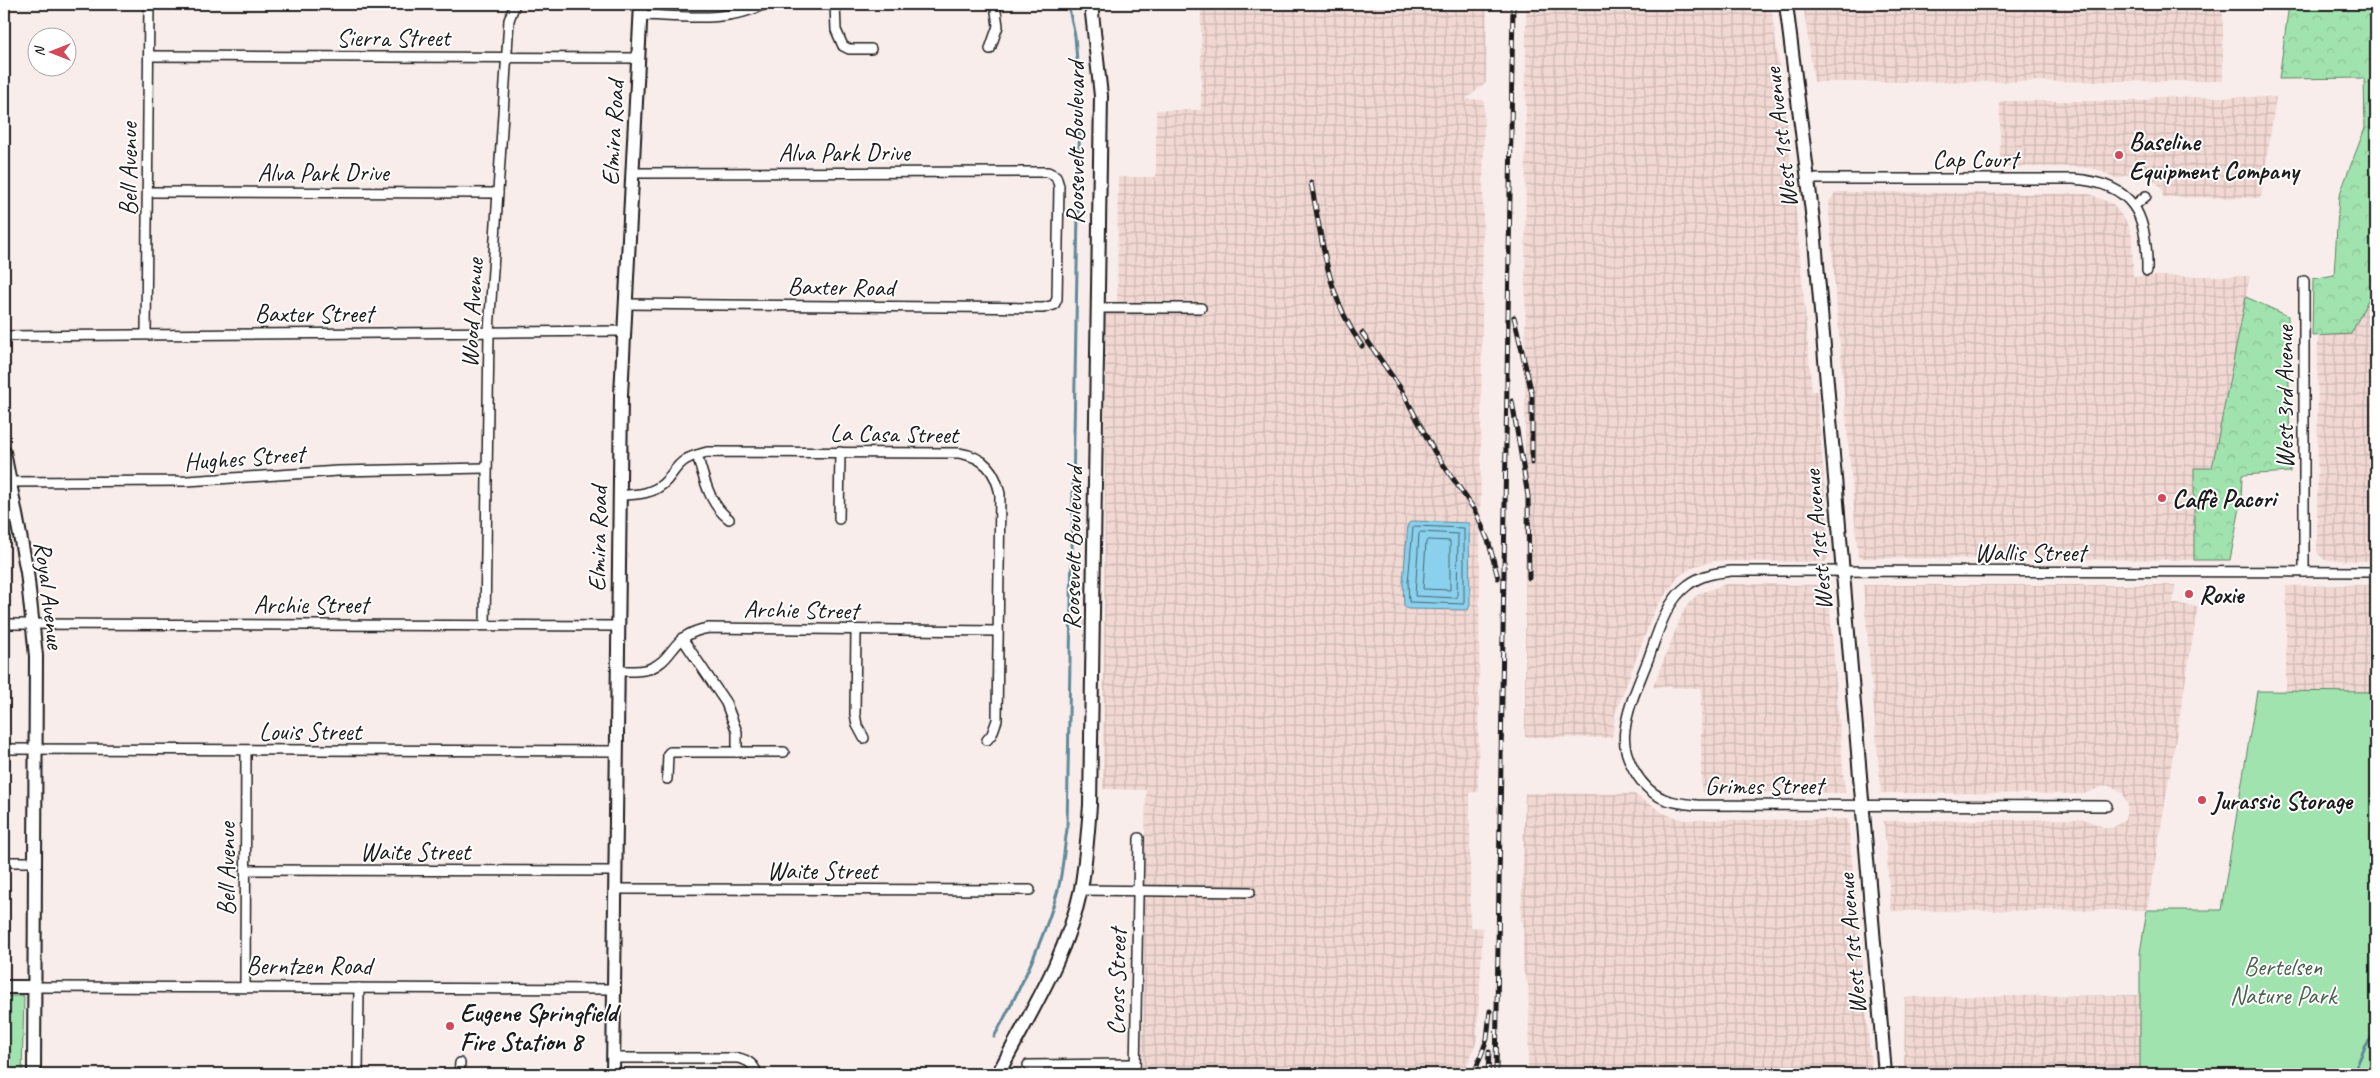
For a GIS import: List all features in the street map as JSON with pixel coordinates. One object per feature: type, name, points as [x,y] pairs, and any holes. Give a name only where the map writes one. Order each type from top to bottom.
[{"type":"street","name":"Bell Avenue","points":[[146,334],[149,4]]},
{"type":"street","name":"Wood Avenue","points":[[485,625],[489,332],[506,57],[509,20],[514,4]]},
{"type":"street","points":[[641,10],[716,16],[738,14],[765,4]]},
{"type":"street","points":[[835,4],[836,30],[842,46],[849,50],[871,49]]},
{"type":"street","points":[[990,49],[998,26],[995,4]]},
{"type":"street","name":"Roosevelt Boulevard","points":[[998,1074],[1046,987],[1064,944],[1081,890],[1087,848],[1090,805],[1101,96],[1090,4]]},
{"type":"street","name":"West 1st Avenue","points":[[1786,4],[1808,179],[1885,1074]]},
{"type":"street","name":"Elmira Road","points":[[613,1074],[621,402],[641,10]]},
{"type":"street","name":"Sierra Street","points":[[149,56],[638,58]]},
{"type":"street","name":"Alva Park Drive","points":[[632,173],[1044,172],[1056,176],[1059,186],[1058,299],[1054,305]]},
{"type":"street","name":"Cap Court","points":[[1808,179],[2082,180],[2112,188],[2134,206],[2142,218],[2146,234],[2147,271]]},
{"type":"street","name":"Alva Park Drive","points":[[148,192],[498,192]]},
{"type":"street","points":[[2134,206],[2146,196]]},
{"type":"street","name":"West 3rd Avenue","points":[[2304,281],[2304,572]]},
{"type":"street","name":"Baxter Road","points":[[626,304],[1034,308],[1049,308],[1054,305]]},
{"type":"street","points":[[1098,308],[1201,308]]},
{"type":"street","name":"Baxter Street","points":[[4,336],[625,331]]},
{"type":"street","name":"La Casa Street","points":[[620,495],[638,495],[657,489],[686,458],[717,451],[959,453],[972,455],[983,460],[992,469],[997,479],[1000,494],[997,720],[992,734],[987,740]]},
{"type":"street","name":"Royal Avenue","points":[[4,452],[6,482],[28,572],[34,624],[36,750],[34,1074]]},
{"type":"street","points":[[839,518],[840,452]]},
{"type":"street","points":[[697,455],[712,500],[716,508],[729,519]]},
{"type":"street","name":"Hughes Street","points":[[6,482],[186,481],[338,471],[486,468]]},
{"type":"street","name":"Wallis Street","points":[[1687,586],[1701,577],[1731,571],[2376,572]]},
{"type":"street","name":"Grimes Street","points":[[1687,586],[1670,605],[1662,620],[1628,712],[1624,732],[1627,752],[1635,773],[1649,790],[1663,798],[1697,805],[2107,806]]},
{"type":"street","name":"Archie Street","points":[[4,624],[618,626]]},
{"type":"street","name":"Archie Street","points":[[618,671],[649,669],[660,663],[682,638],[690,633],[709,628],[998,632]]},
{"type":"street","points":[[856,630],[855,714],[857,725],[864,738]]},
{"type":"street","points":[[682,638],[722,696],[737,732],[737,752]]},
{"type":"street","name":"Louis Street","points":[[4,749],[617,751]]},
{"type":"street","name":"Bell Avenue","points":[[245,987],[246,751]]},
{"type":"street","points":[[667,779],[668,754],[670,752],[784,752]]},
{"type":"street","name":"Cross Street","points":[[1135,1074],[1139,838]]},
{"type":"street","points":[[4,862],[35,862]]},
{"type":"street","name":"Waite Street","points":[[246,870],[615,871]]},
{"type":"street","name":"Waite Street","points":[[615,889],[1030,890]]},
{"type":"street","points":[[1081,890],[1250,892]]},
{"type":"street","name":"Berntzen Road","points":[[4,987],[614,989]]},
{"type":"street","points":[[358,1074],[359,988]]},
{"type":"street","points":[[613,1058],[738,1058],[746,1060],[753,1065],[757,1074]]},
{"type":"street","points":[[459,1074],[460,1063]]},
{"type":"street","points":[[1028,1065],[1135,1064]]},
{"type":"shaded area","points":[[1201,4],[1487,4],[1486,83],[1466,99],[1484,100],[1478,792],[1470,792],[1470,927],[1483,928],[1477,1040],[1464,1074],[1142,1074],[1146,790],[1103,789],[1106,314],[1117,314],[1118,177],[1156,177],[1156,110],[1201,110]]},
{"type":"shaded area","points":[[1526,4],[1771,4],[1793,179],[1812,391],[1817,391],[1830,556],[1825,562],[1714,561],[1695,566],[1679,576],[1655,609],[1615,714],[1612,738],[1525,737]]},
{"type":"shaded area","points":[[1803,4],[2223,4],[2223,81],[1814,82]]},
{"type":"shaded area","points":[[2155,97],[2276,97],[2261,198],[2163,197],[2161,188],[2155,181],[2146,177],[2126,175],[2118,179],[2096,169],[2082,167],[2000,167],[2000,101],[2145,101]]},
{"type":"shaded area","points":[[1835,193],[2090,194],[2113,204],[2128,224],[2132,237],[2133,276],[2250,276],[2212,468],[2194,468],[2194,560],[1858,558],[1828,203]]},
{"type":"shaded area","points":[[2318,277],[2376,277],[2376,561],[2325,560],[2317,553]]},
{"type":"shaded area","points":[[1726,584],[1828,585],[1845,793],[1701,792],[1701,688],[1653,687],[1682,614],[1690,601],[1700,593]]},
{"type":"shaded area","points":[[1863,585],[2175,585],[2173,603],[2198,607],[2147,910],[1891,911],[1884,821],[2084,819],[2106,828],[2114,827],[2125,819],[2128,805],[2122,792],[2107,785],[2084,794],[1881,793]]},
{"type":"shaded area","points":[[2376,585],[2376,692],[2286,691],[2286,586]]},
{"type":"shaded area","points":[[1525,793],[1634,794],[1665,814],[1685,820],[1848,819],[1872,1074],[1522,1074],[1523,1068],[1528,1068],[1529,1014],[1528,985],[1523,970],[1523,922],[1521,921]]},
{"type":"shaded area","points":[[2140,995],[2140,1074],[1904,1074],[1905,997]]},
{"type":"green space","points":[[2289,4],[2376,4],[2376,284],[2351,334],[2312,336],[2313,279],[2334,275],[2339,196],[2365,128],[2364,78],[2279,79]]},
{"type":"green space","points":[[2246,297],[2288,316],[2290,472],[2242,475],[2241,502],[2230,560],[2194,560],[2194,468],[2212,468]]},
{"type":"green space","name":"Bertelsen Nature Park","points":[[2257,691],[2376,692],[2376,1074],[2140,1074],[2140,953],[2147,910],[2221,910]]},
{"type":"green space","points":[[4,996],[24,996],[22,1074],[4,1074]]},
{"type":"water","points":[[1412,521],[1469,523],[1470,605],[1468,610],[1408,609],[1404,606],[1403,582],[1408,524]]},
{"type":"waterway","points":[[994,1037],[1030,965],[1052,909],[1060,882],[1067,829],[1080,99],[1075,36],[1068,4]]},
{"type":"waterway","points":[[2353,1074],[2365,1047],[2376,1031]]},
{"type":"railway","points":[[1496,1074],[1513,4]]},
{"type":"railway","points":[[1311,183],[1323,247],[1333,287],[1350,327],[1362,346]]},
{"type":"railway","points":[[1514,317],[1532,394],[1532,463]]},
{"type":"railway","points":[[1362,333],[1401,389],[1434,451],[1476,512],[1489,543],[1498,578]]},
{"type":"railway","points":[[1512,401],[1528,496],[1529,578]]},
{"type":"railway","points":[[1474,1074],[1487,1039],[1490,1011]]},
{"type":"railway","points":[[1488,1074],[1489,1052]]},
{"type":"place","name":"Baseline Equipment Company","points":[[2119,155]]},
{"type":"place","name":"Caffè Pacori","points":[[2162,498]]},
{"type":"place","name":"Roxie","points":[[2189,594]]},
{"type":"place","name":"Jurassic Storage","points":[[2202,800]]},
{"type":"place","name":"Eugene Springfield Fire Station 8","points":[[450,1026]]}]
